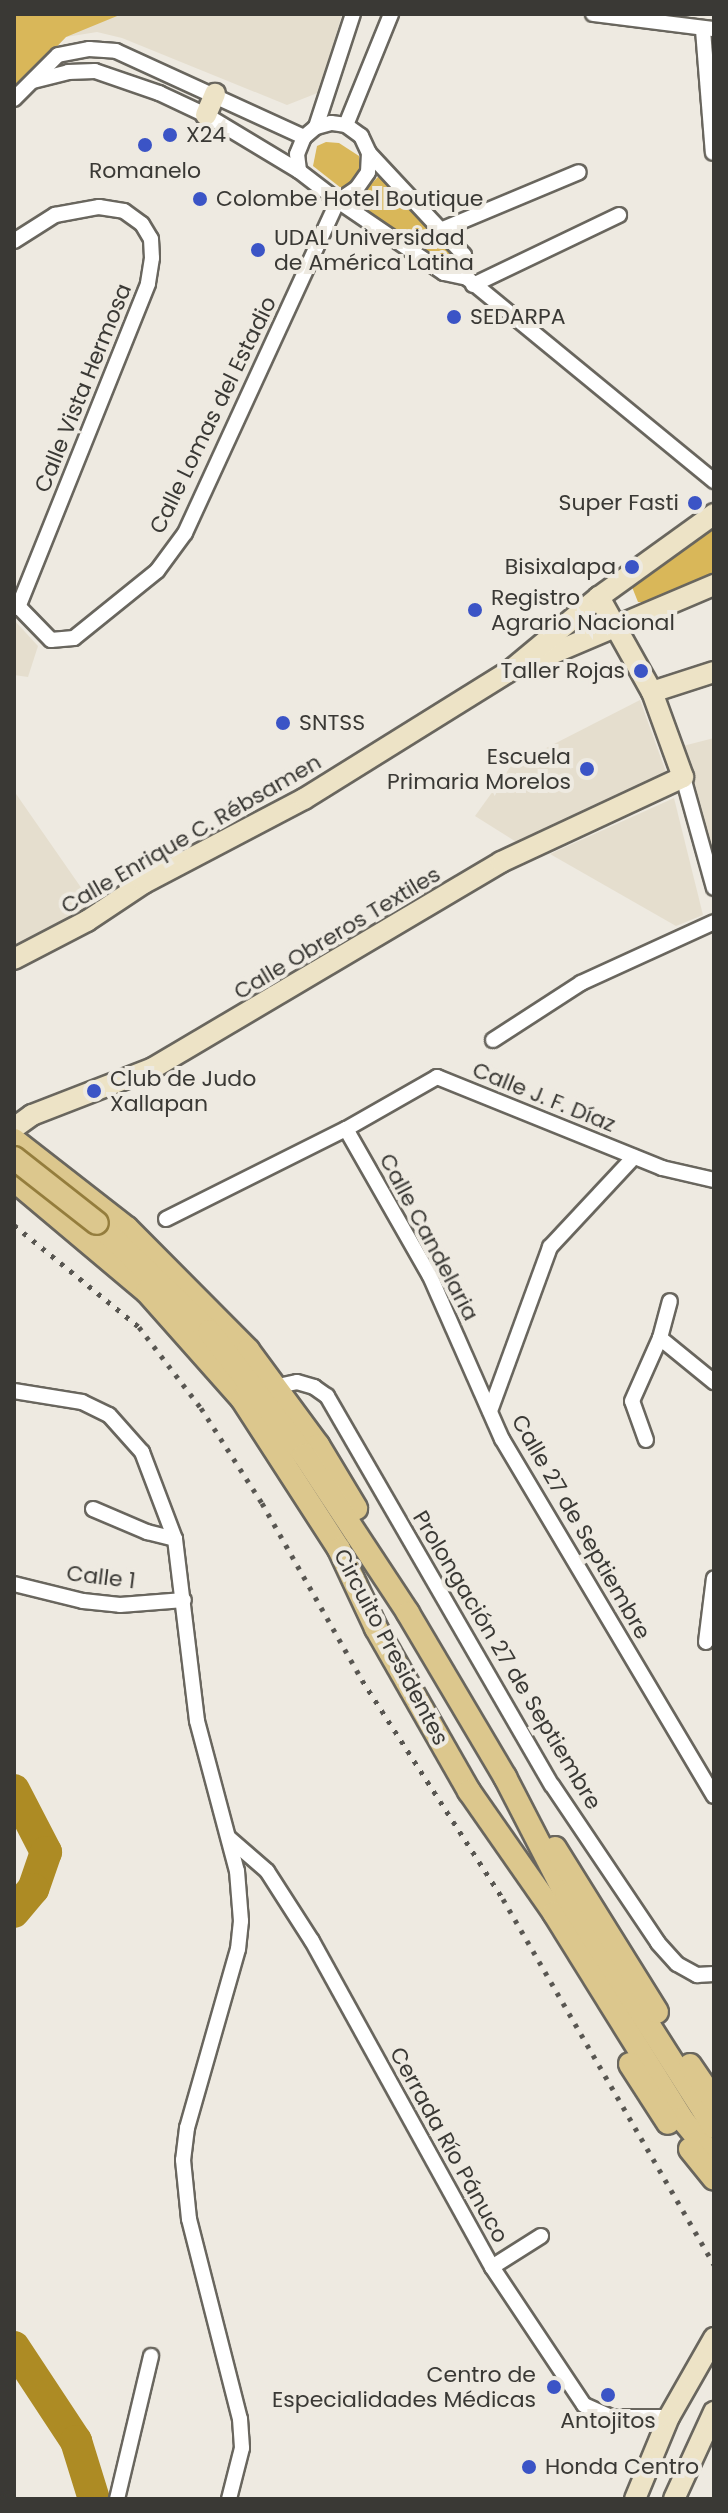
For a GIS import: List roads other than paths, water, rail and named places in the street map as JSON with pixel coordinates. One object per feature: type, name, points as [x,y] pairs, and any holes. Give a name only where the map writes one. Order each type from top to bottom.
[{"type":"main road","points":[[206,115],[215,94]]},
{"type":"main road","name":"Calle Enrique C. Rébsamen","points":[[14,959],[87,921],[144,883],[304,799],[511,670],[599,597],[714,514]]},
{"type":"main road","name":"Calle Enrique C. Rébsamen","points":[[511,670],[617,629],[714,585]]},
{"type":"main road","points":[[599,597],[652,692],[683,777]]},
{"type":"main road","points":[[652,692],[714,672]]},
{"type":"main road","name":"Calle Obreros Textiles","points":[[14,1128],[32,1115],[153,1068],[501,862],[683,777]]},
{"type":"main road","points":[[14,1140],[52,1166],[166,1265],[248,1350],[278,1386],[369,1529],[408,1613]]},
{"type":"main road","name":"Circuito Presidentes","points":[[14,1158],[92,1231],[209,1331],[256,1388],[408,1613],[505,1777],[566,1895],[698,2108],[714,2158]]},
{"type":"main road","points":[[52,1166],[33,1161],[17,1168],[15,1189],[184,1349],[280,1475],[376,1628]]},
{"type":"main road","name":"Circuito Presidentes","points":[[15,1189],[92,1231],[242,1399],[339,1549],[376,1628],[469,1791],[554,1913],[714,2127]]},
{"type":"main road","points":[[469,1791],[545,1926],[651,2098],[714,2179]]},
{"type":"main road","points":[[635,2499],[669,2417],[714,2338]]},
{"type":"main road","points":[[674,2499],[714,2412]]},
{"type":"street","points":[[299,171],[297,154],[310,132],[353,14]]},
{"type":"street","points":[[346,125],[391,14]]},
{"type":"street","points":[[593,14],[708,29],[713,153]]},
{"type":"street","points":[[14,99],[58,55],[89,49],[116,51],[310,132],[331,123],[346,125],[361,136],[369,153],[464,255],[470,282]]},
{"type":"street","points":[[33,81],[68,72],[95,71],[139,84],[206,115],[299,171],[444,273],[470,282],[714,481]]},
{"type":"street","points":[[338,201],[357,188],[368,172],[369,153]]},
{"type":"street","points":[[443,229],[579,172]]},
{"type":"street","name":"Calle Lomas del Estadio","points":[[16,605],[51,640],[74,638],[157,571],[185,533],[338,201]]},
{"type":"street","name":"Calle Vista Hermosa","points":[[14,241],[55,215],[99,207],[124,211],[142,224],[151,239],[152,258],[148,284],[16,605]]},
{"type":"street","points":[[470,282],[619,215]]},
{"type":"street","points":[[683,777],[714,888]]},
{"type":"street","points":[[493,1040],[581,983],[714,922]]},
{"type":"street","name":"Calle J. F. Díaz","points":[[346,1129],[437,1077],[662,1168],[714,1180]]},
{"type":"street","points":[[166,1219],[346,1129]]},
{"type":"street","name":"Calle Candelaria","points":[[346,1129],[430,1276],[490,1411]]},
{"type":"street","name":"Calle 27 de Septiembre","points":[[634,1157],[550,1247],[490,1411],[502,1439],[714,1796]]},
{"type":"street","points":[[646,1440],[632,1401],[660,1338],[670,1301]]},
{"type":"street","points":[[660,1338],[714,1382]]},
{"type":"street","name":"Prolongación 27 de Septiembre","points":[[278,1386],[297,1382],[314,1387],[327,1396],[552,1785],[658,1943],[677,1964],[697,1975],[714,1974]]},
{"type":"street","points":[[14,1391],[82,1402],[109,1415],[142,1452],[175,1539],[197,1721],[237,1871],[241,1921],[238,1949],[187,2128],[183,2160],[189,2219],[240,2419],[242,2448],[229,2499]]},
{"type":"street","points":[[93,1509],[147,1532],[175,1539]]},
{"type":"street","points":[[706,1642],[714,1578]]},
{"type":"street","name":"Calle 1","points":[[14,1584],[83,1601],[120,1605],[184,1600]]},
{"type":"street","name":"Cerrada Río Pánuco","points":[[227,1837],[267,1871],[312,1941],[492,2267],[584,2405],[611,2417],[669,2417]]},
{"type":"street","points":[[492,2267],[541,2236]]},
{"type":"street","points":[[117,2499],[151,2356]]},
{"type":"waterway","points":[[14,1790],[46,1852],[33,1889],[14,1912]]},
{"type":"waterway","points":[[14,2347],[76,2441],[94,2499]]},
{"type":"railway","points":[[14,1225],[139,1327],[201,1408],[262,1503],[362,1680],[503,1899],[714,2264]]},
{"type":"place","name":"X24","points":[[170,135]]},
{"type":"place","name":"Romanelo","points":[[145,145]]},
{"type":"place","name":"Colombe Hotel Boutique","points":[[200,199]]},
{"type":"place","name":"UDAL Universidad de América Latina","points":[[258,250]]},
{"type":"place","name":"SEDARPA","points":[[454,317]]},
{"type":"place","name":"Super Fasti","points":[[695,503]]},
{"type":"place","name":"Bisixalapa","points":[[632,567]]},
{"type":"place","name":"Registro Agrario Nacional","points":[[475,610]]},
{"type":"place","name":"Taller Rojas","points":[[641,671]]},
{"type":"place","name":"SNTSS","points":[[283,723]]},
{"type":"place","name":"Escuela Primaria Morelos","points":[[587,769]]},
{"type":"place","name":"Club de Judo Xallapan","points":[[94,1091]]},
{"type":"place","name":"Centro de Especialidades Médicas","points":[[554,2387]]},
{"type":"place","name":"Antojitos","points":[[608,2395]]},
{"type":"place","name":"Honda Centro","points":[[529,2467]]}]
